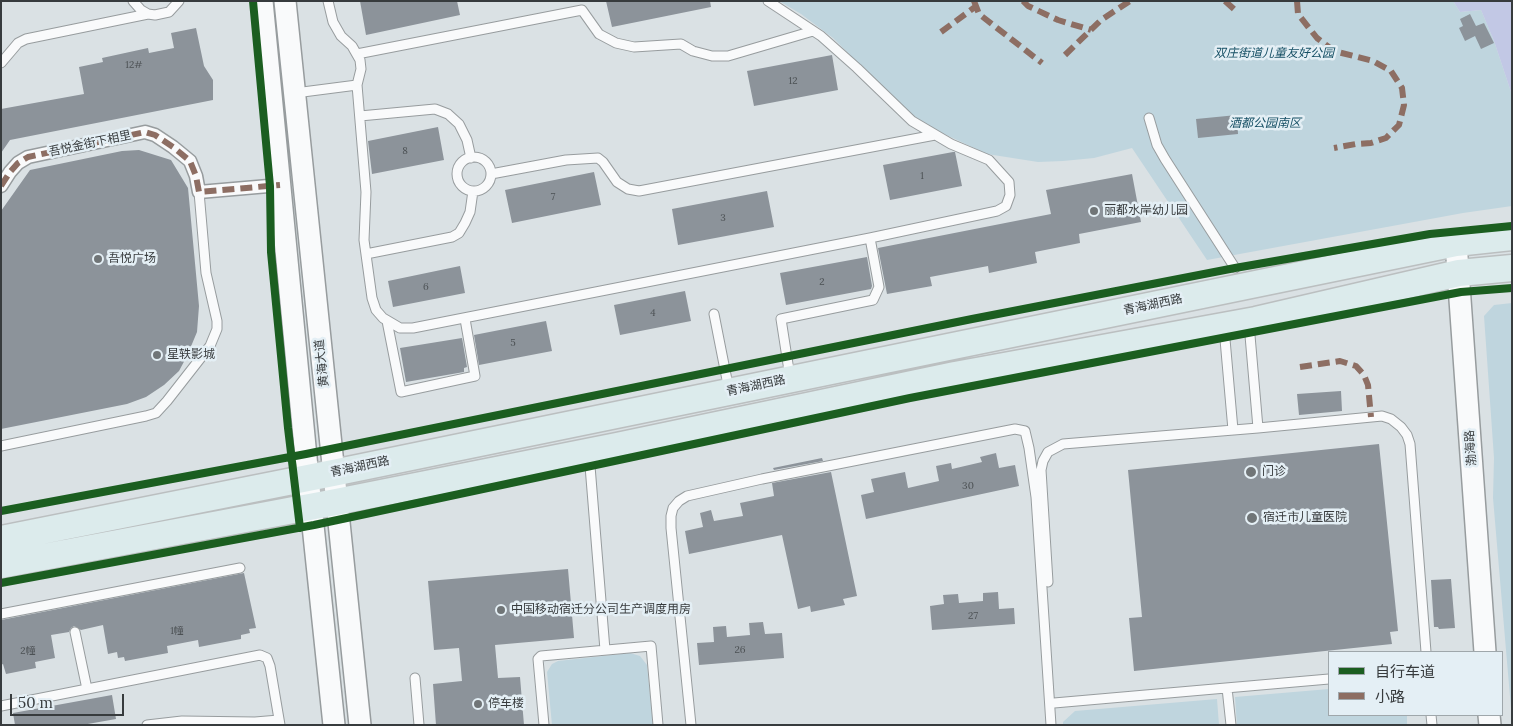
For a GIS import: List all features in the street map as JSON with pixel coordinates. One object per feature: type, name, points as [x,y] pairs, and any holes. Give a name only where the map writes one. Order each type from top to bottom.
[{"type":"main road","name":"青海湖西路","points":[[1,539],[212,511],[324,505],[421,470],[729,392],[1456,243],[1512,237]]},
{"type":"main road","name":"青海湖西路","points":[[1,565],[212,511],[321,475],[421,470],[1236,323],[1459,273],[1512,268]]},
{"type":"street","name":"黄海大道","points":[[262,1],[280,185],[321,475]]},
{"type":"street","name":"黄海大道","points":[[285,1],[294,93],[324,505],[334,725]]},
{"type":"street","name":"吾悦金街下相里","points":[[1,186],[18,163],[28,157],[145,132],[162,139],[190,161],[196,176],[199,192]]},
{"type":"street","points":[[199,192],[280,185]]},
{"type":"street","name":"渤海路","points":[[1456,243],[1485,651]]},
{"type":"street","name":"黄海大道","points":[[324,505],[360,725]]},
{"type":"lane","points":[[133,1],[140,10],[155,16],[169,12],[179,1]]},
{"type":"lane","points":[[328,1],[333,22],[341,36],[352,46],[360,60],[361,69],[357,85],[366,192],[366,215],[363,228],[372,298],[376,310],[387,321],[400,328],[414,328],[465,319],[870,238],[997,211],[1006,206],[1010,195],[1009,182],[989,160],[974,152],[951,144],[912,121],[858,68],[813,31],[768,1]]},
{"type":"lane","points":[[357,54],[582,6],[599,34],[616,43],[634,47],[681,44],[693,51],[712,56],[728,56],[813,31]]},
{"type":"lane","points":[[1,64],[18,43],[26,39],[148,14]]},
{"type":"lane","points":[[294,93],[357,85]]},
{"type":"lane","points":[[360,116],[435,109],[448,114],[459,124],[467,140],[471,158]]},
{"type":"lane","points":[[1149,118],[1157,144],[1165,159],[1235,268]]},
{"type":"lane","points":[[491,174],[566,160],[598,158],[617,182],[628,189],[639,191],[935,134]]},
{"type":"lane","points":[[471,158],[477,158],[486,163],[491,174],[488,184],[484,188],[474,191],[468,190],[460,183],[457,173],[462,163],[471,158]]},
{"type":"lane","points":[[366,254],[452,237],[459,232],[465,223],[470,212],[474,191]]},
{"type":"lane","points":[[1,446],[156,413],[210,346],[217,329],[217,322],[206,273],[199,192]]},
{"type":"lane","points":[[791,379],[781,319],[872,300],[880,287],[870,238]]},
{"type":"lane","points":[[714,314],[729,392]]},
{"type":"lane","points":[[387,321],[401,392],[476,376],[465,319]]},
{"type":"lane","points":[[1236,323],[1258,428]]},
{"type":"lane","points":[[1233,430],[1236,323]]},
{"type":"lane","points":[[1056,725],[1041,470],[1048,452],[1063,444],[1382,416],[1391,420],[1402,428],[1410,444],[1426,651]]},
{"type":"lane","points":[[691,725],[671,528],[673,508],[679,500],[687,496],[771,477],[1015,429],[1025,431],[1036,497],[1051,725]]},
{"type":"lane","points":[[590,466],[606,650]]},
{"type":"lane","points":[[1,614],[240,568]]},
{"type":"lane","points":[[75,632],[87,689]]},
{"type":"lane","points":[[544,725],[538,659],[542,656],[651,646],[658,725]]},
{"type":"lane","points":[[1,706],[260,655],[267,658],[279,722],[182,721],[147,725]]},
{"type":"lane","points":[[415,678],[419,725]]},
{"type":"lane","points":[[1054,703],[1328,679]]},
{"type":"lane","points":[[1227,688],[1231,725]]},
{"type":"green space","name":"酒都公园南区","points":[[779,1],[1453,1],[1460,12],[1481,10],[1494,41],[1512,95],[1512,206],[1463,213],[1207,260],[1132,148],[1094,158],[1063,161],[1038,162],[987,154],[940,132],[915,117],[896,101],[833,38],[801,14]]},
{"type":"green space","points":[[1512,303],[1512,720],[1493,498],[1494,458],[1484,316],[1494,305]]},
{"type":"green space","points":[[630,653],[640,656],[647,665],[653,725],[552,725],[547,672],[552,664],[558,661]]},
{"type":"green space","points":[[1328,689],[1328,716],[1407,716],[1407,725],[1237,725],[1235,697]]},
{"type":"green space","points":[[1217,699],[1219,725],[1063,725],[1063,722],[1075,711]]},
{"type":"water","points":[[1453,1],[1512,1],[1512,95],[1494,41],[1481,10],[1460,12]]},
{"type":"building","points":[[360,1],[457,1],[460,15],[366,35]]},
{"type":"building","points":[[606,1],[710,1],[711,7],[612,27]]},
{"type":"building","points":[[1470,14],[1476,26],[1484,23],[1494,43],[1481,49],[1475,36],[1465,41],[1459,28],[1463,26],[1460,19]]},
{"type":"building","points":[[196,28],[204,66],[213,80],[213,100],[10,140],[1,153],[1,109],[84,94],[79,67],[103,62],[102,58],[148,48],[149,53],[174,48],[171,33]]},
{"type":"building","points":[[832,55],[838,90],[754,106],[747,71]]},
{"type":"building","points":[[1237,115],[1238,134],[1198,138],[1196,119]]},
{"type":"building","points":[[438,127],[444,160],[372,174],[368,141]]},
{"type":"building","name":"吾悦广场","points":[[139,150],[171,160],[188,188],[199,306],[197,332],[187,356],[179,371],[164,385],[146,397],[127,404],[1,429],[1,211],[30,170],[122,151]]},
{"type":"building","points":[[955,152],[962,186],[890,200],[883,165]]},
{"type":"building","points":[[594,172],[601,205],[512,223],[505,190]]},
{"type":"building","points":[[1132,174],[1141,222],[1079,234],[1080,243],[1035,252],[1037,263],[989,273],[988,266],[930,277],[932,286],[887,294],[878,248],[1051,214],[1046,190]]},
{"type":"building","points":[[767,191],[774,227],[678,245],[672,209]]},
{"type":"building","points":[[867,257],[871,289],[786,305],[780,273]]},
{"type":"building","points":[[460,266],[465,293],[393,307],[388,281]]},
{"type":"building","points":[[685,291],[691,321],[620,335],[614,305]]},
{"type":"building","points":[[546,321],[552,351],[479,365],[474,335]]},
{"type":"building","points":[[462,338],[467,367],[464,368],[464,372],[406,382],[400,348]]},
{"type":"building","points":[[1341,391],[1342,411],[1299,415],[1297,394]]},
{"type":"building","points":[[1379,444],[1398,631],[1390,632],[1392,644],[1134,671],[1129,618],[1142,617],[1128,470]]},
{"type":"building","points":[[996,453],[999,468],[1015,465],[1019,486],[866,519],[861,495],[874,492],[871,479],[905,472],[908,488],[939,481],[936,466],[951,463],[952,469],[982,462],[980,457]]},
{"type":"building","points":[[822,458],[823,461],[774,470],[773,468]]},
{"type":"building","points":[[831,472],[857,596],[843,599],[845,605],[811,612],[810,606],[798,609],[782,535],[689,554],[685,531],[703,527],[700,513],[711,510],[714,521],[743,516],[740,503],[774,496],[772,483]]},
{"type":"building","name":"中国移动宿迁分公司生产调度用房","points":[[568,569],[574,638],[495,645],[498,678],[520,677],[524,725],[436,725],[433,684],[462,681],[459,648],[434,650],[428,581]]},
{"type":"building","points":[[244,573],[256,628],[249,629],[250,633],[241,635],[241,639],[199,647],[198,640],[167,646],[168,653],[125,661],[124,657],[118,658],[117,652],[108,654],[103,625],[81,630],[74,626],[69,632],[51,635],[55,658],[35,662],[36,668],[6,674],[3,664],[1,665],[1,620]]},
{"type":"building","points":[[1451,579],[1455,628],[1439,629],[1434,627],[1431,580]]},
{"type":"building","points":[[998,592],[999,609],[1014,608],[1015,624],[932,630],[930,606],[944,604],[943,595],[958,594],[959,603],[983,601],[983,593]]},
{"type":"building","points":[[763,622],[765,634],[782,633],[784,658],[699,665],[697,643],[714,642],[713,627],[726,626],[727,637],[750,635],[749,623]]},
{"type":"building","points":[[112,695],[116,719],[82,725],[15,725],[13,713]]},
{"type":"marked path","points":[[974,1],[979,14],[1042,63]]},
{"type":"marked path","points":[[1023,1],[1028,6],[1058,20],[1091,30]]},
{"type":"marked path","points":[[1065,55],[1101,20],[1130,1]]},
{"type":"marked path","points":[[1225,1],[1236,11]]},
{"type":"marked path","points":[[1297,1],[1298,14],[1317,38],[1334,51],[1373,61],[1391,71],[1402,88],[1404,105],[1399,125],[1386,138],[1371,143],[1334,148]]},
{"type":"marked path","points":[[941,32],[975,7]]},
{"type":"marked path","points":[[1,186],[18,163],[28,157],[145,132],[155,135],[190,161],[196,176],[199,192],[280,185]]},
{"type":"marked path","points":[[1300,367],[1340,361],[1356,366],[1364,375],[1368,385],[1371,417]]},
{"type":"cycle path","points":[[253,1],[270,186],[271,252],[300,528]]},
{"type":"cycle path","points":[[1,511],[306,454],[972,319],[1235,268],[1430,234],[1512,226]]},
{"type":"cycle path","points":[[1,583],[314,525],[910,398],[1461,292],[1512,288]]},
{"type":"place","name":"丽都水岸幼儿园","points":[[1094,211]]},
{"type":"place","name":"吾悦广场","points":[[98,259]]},
{"type":"place","name":"星轶影城","points":[[157,355]]},
{"type":"place","name":"门诊","points":[[1251,472]]},
{"type":"place","name":"宿迁市儿童医院","points":[[1252,518]]},
{"type":"place","name":"中国移动宿迁分公司生产调度用房","points":[[501,610]]},
{"type":"place","name":"停车楼","points":[[478,704]]},
{"type":"park label","name":"双庄街道儿童友好公园","points":[[1274,54]]}]
